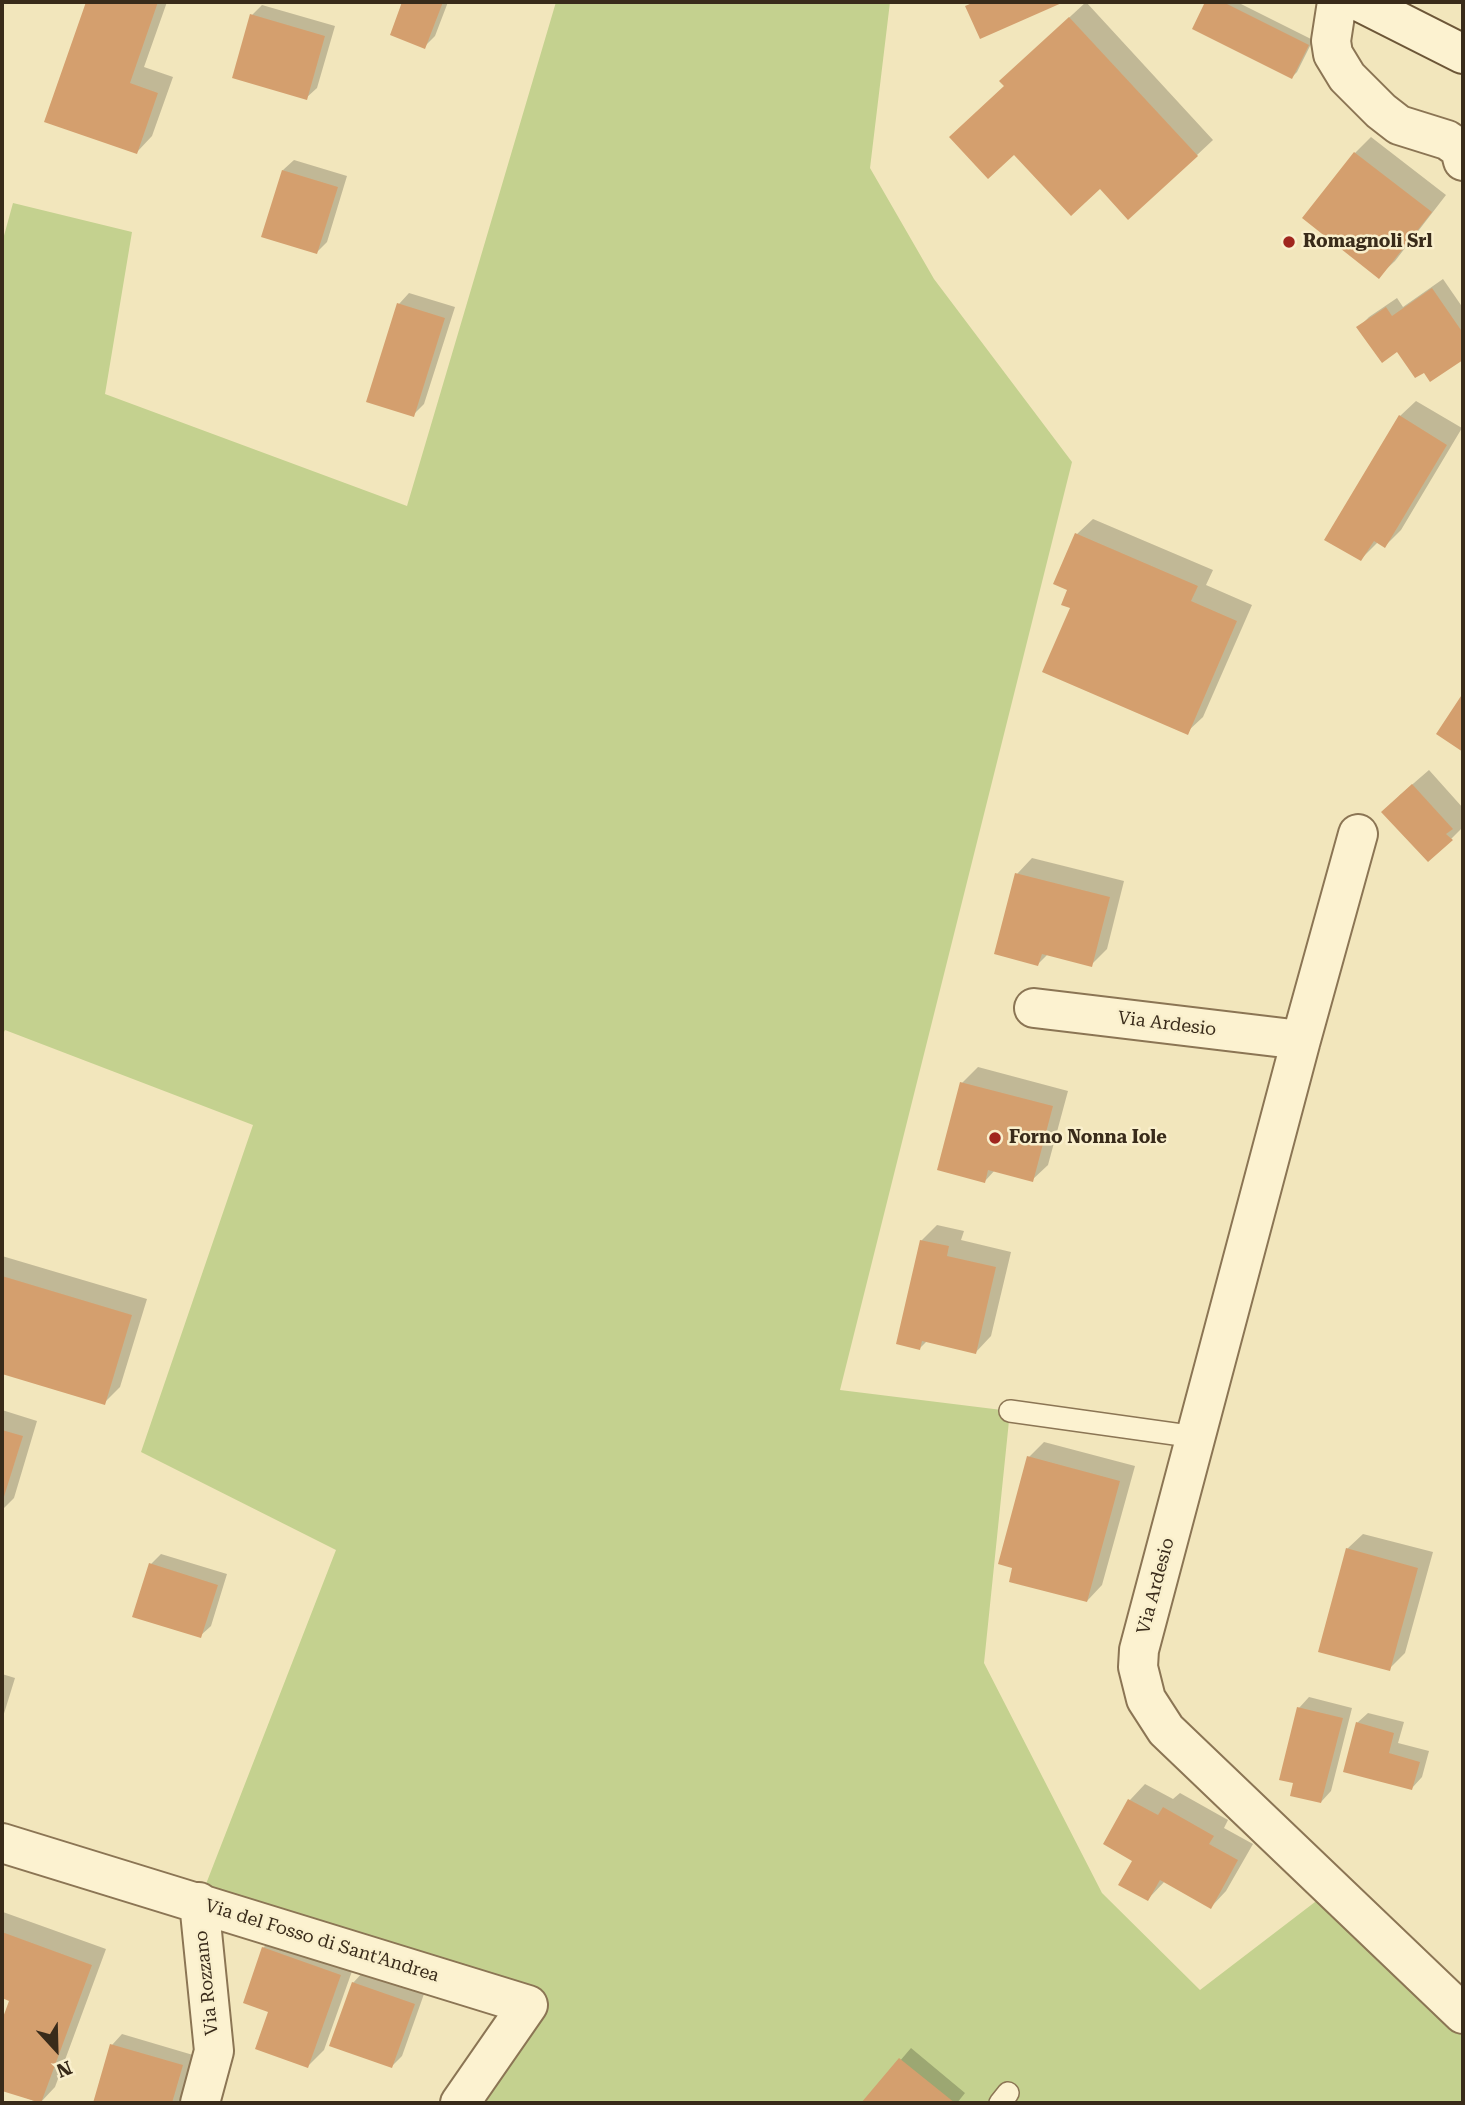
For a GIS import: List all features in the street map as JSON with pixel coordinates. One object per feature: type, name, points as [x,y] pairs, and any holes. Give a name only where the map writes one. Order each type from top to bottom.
[{"type":"street","points":[[1337,2],[1332,28],[1333,54],[1352,84],[1399,125],[1433,135],[1462,155]]},
{"type":"street","points":[[1360,2],[1463,54]]},
{"type":"street","name":"Via Ardesio","points":[[1359,834],[1301,1040],[1139,1650],[1138,1667],[1146,1699],[1158,1721],[1463,2014]]},
{"type":"street","name":"Via Ardesio","points":[[1034,1008],[1301,1040]]},
{"type":"street","name":"Via del Fosso di Sant'Andrea","points":[[2,1843],[528,2005],[460,2103]]},
{"type":"street","name":"Via Rozzano","points":[[199,1902],[214,2051],[200,2103]]},
{"type":"lane","points":[[1010,1411],[1196,1437]]},
{"type":"green space","points":[[556,2],[890,2],[870,168],[934,279],[1072,462],[840,1390],[1010,1411],[984,1663],[1102,1893],[1200,1990],[1332,1889],[1463,2014],[1463,2103],[460,2103],[527,2006],[199,1902],[336,1550],[141,1452],[253,1125],[5,1030],[2,1036],[2,243],[13,203],[132,232],[105,394],[407,506]]},
{"type":"building","points":[[86,2],[158,2],[130,83],[158,93],[137,154],[44,122]]},
{"type":"building","points":[[402,2],[443,2],[425,49],[390,35]]},
{"type":"building","points":[[975,2],[1064,2],[980,39],[965,6]]},
{"type":"building","points":[[1205,2],[1223,2],[1309,45],[1292,79],[1192,29]]},
{"type":"building","points":[[250,14],[325,36],[307,100],[232,78]]},
{"type":"building","points":[[1069,17],[1198,156],[1128,220],[1100,189],[1071,216],[1014,155],[988,179],[949,137],[1004,86],[999,81]]},
{"type":"building","points":[[1354,152],[1432,212],[1379,279],[1302,218]]},
{"type":"building","points":[[282,170],[338,187],[317,254],[261,237]]},
{"type":"building","points":[[1432,288],[1463,333],[1463,360],[1430,382],[1424,373],[1415,378],[1397,352],[1382,363],[1356,327],[1386,307],[1392,316]]},
{"type":"building","points":[[397,303],[445,318],[414,417],[366,402]]},
{"type":"building","points":[[1399,415],[1447,445],[1385,548],[1374,541],[1361,561],[1324,540]]},
{"type":"building","points":[[1075,533],[1198,586],[1191,601],[1237,621],[1188,735],[1042,672],[1070,608],[1061,605],[1067,590],[1053,584]]},
{"type":"building","points":[[1463,693],[1463,752],[1436,734]]},
{"type":"building","points":[[1412,784],[1453,829],[1446,834],[1453,840],[1428,862],[1381,812]]},
{"type":"building","points":[[1015,873],[1110,897],[1092,967],[1042,954],[1038,966],[994,954]]},
{"type":"building","name":"Forno Nonna Iole","points":[[960,1082],[1053,1106],[1033,1182],[988,1170],[985,1183],[937,1170]]},
{"type":"building","points":[[920,1240],[949,1246],[947,1256],[996,1267],[976,1354],[922,1341],[920,1350],[896,1344]]},
{"type":"building","points":[[2,1276],[132,1315],[105,1405],[2,1374]]},
{"type":"building","points":[[2,1430],[23,1436],[2,1503]]},
{"type":"building","points":[[1027,1456],[1120,1481],[1087,1602],[1009,1582],[1012,1568],[998,1564]]},
{"type":"building","points":[[1346,1548],[1418,1568],[1390,1671],[1318,1652]]},
{"type":"building","points":[[149,1563],[218,1585],[201,1638],[132,1617]]},
{"type":"building","points":[[1297,1707],[1343,1718],[1321,1803],[1290,1796],[1293,1783],[1279,1780]]},
{"type":"building","points":[[1356,1722],[1394,1733],[1389,1753],[1420,1762],[1412,1790],[1343,1772]]},
{"type":"building","points":[[1128,1799],[1158,1815],[1163,1807],[1214,1836],[1209,1844],[1238,1860],[1211,1909],[1160,1880],[1148,1901],[1118,1885],[1132,1861],[1103,1844]]},
{"type":"building","points":[[2,1932],[92,1965],[41,2103],[2,2091],[2,2020],[9,2001],[2,1998]]},
{"type":"building","points":[[262,1947],[341,1975],[308,2068],[255,2049],[268,2012],[243,2003]]},
{"type":"building","points":[[352,1982],[415,2004],[392,2068],[329,2046]]},
{"type":"building","points":[[110,2044],[183,2065],[172,2103],[93,2103]]},
{"type":"building","points":[[899,2058],[955,2103],[861,2103]]},
{"type":"place","name":"Romagnoli Srl","points":[[1289,242]]},
{"type":"place","name":"Forno Nonna Iole","points":[[995,1138]]}]
